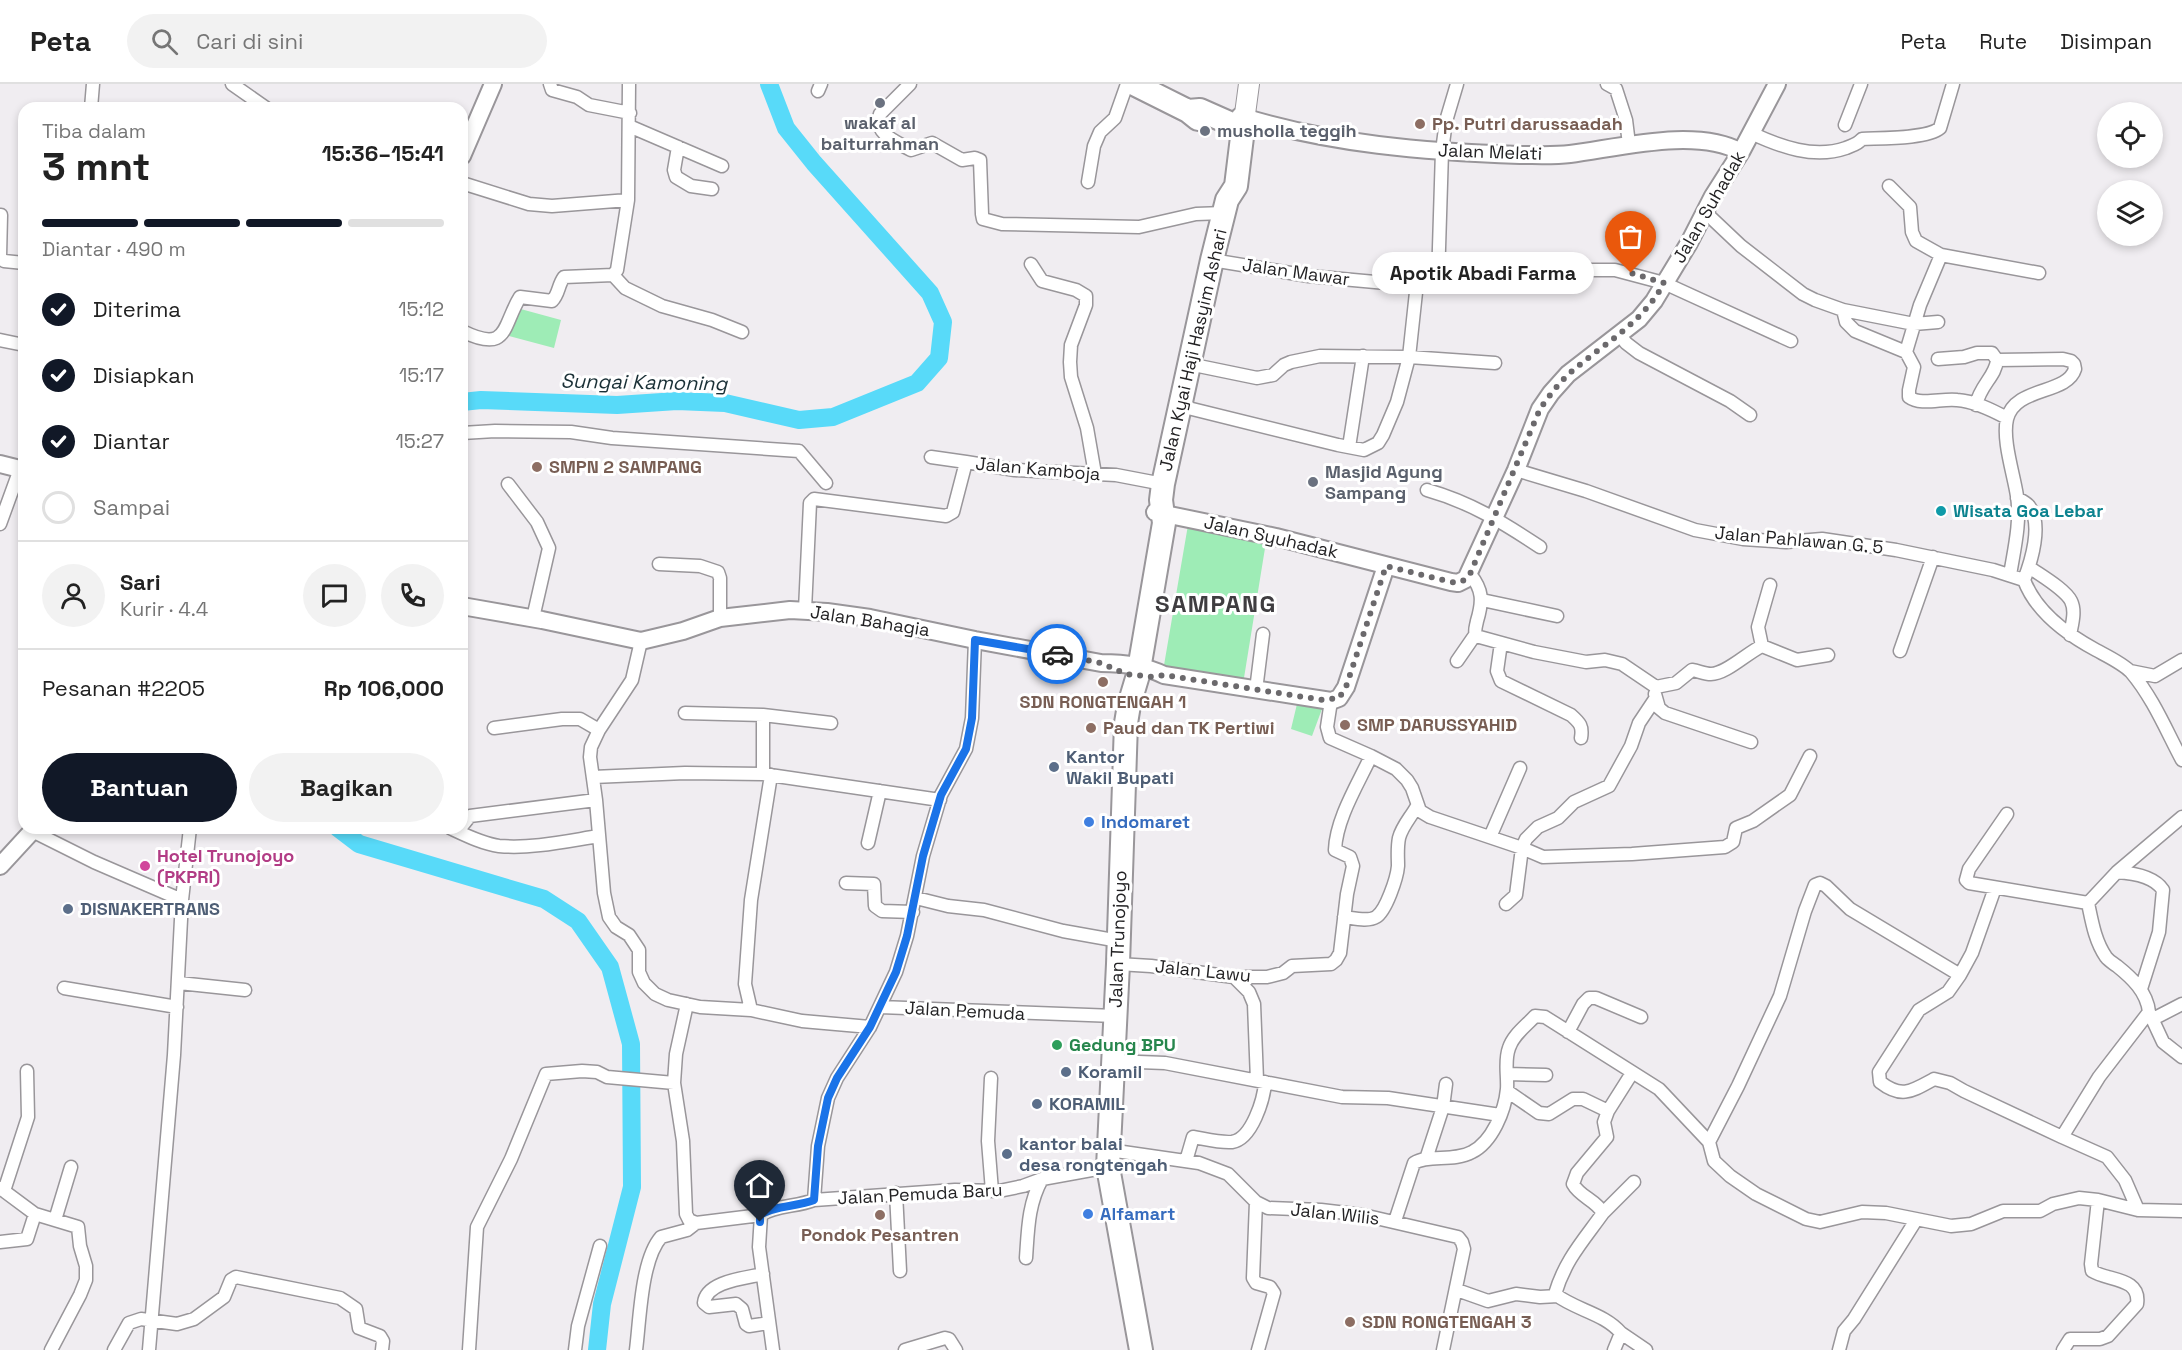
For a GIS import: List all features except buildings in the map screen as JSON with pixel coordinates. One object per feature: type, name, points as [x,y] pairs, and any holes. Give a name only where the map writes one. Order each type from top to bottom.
[{"type":"highway","points":[[1134,84],[1188,111],[1195,118],[1238,124]]},
{"type":"highway","name":"Jalan Kyai Haji Hasyim Ashari","points":[[1133,670],[1150,520],[1161,502],[1212,260],[1225,207],[1236,186],[1238,124]]},
{"type":"highway","name":"Jalan Trunojoyo","points":[[1133,670],[1122,811],[1119,953],[1108,1159],[1141,1350]]},
{"type":"main road","points":[[1238,124],[1249,84]]},
{"type":"street","points":[[92,102],[93,84]]},
{"type":"street","points":[[232,84],[258,102]]},
{"type":"street","points":[[468,142],[493,84]]},
{"type":"street","points":[[550,84],[552,90],[577,97],[589,105],[630,112]]},
{"type":"street","points":[[468,334],[479,339],[498,337],[506,332],[520,297],[552,301],[564,277],[613,275],[617,270],[628,200],[629,84]]},
{"type":"street","points":[[910,84],[880,114],[879,128],[885,135],[911,150],[932,143],[962,160],[975,158],[980,160],[982,214],[986,221],[1002,224],[1139,227],[1225,207]]},
{"type":"street","points":[[1088,182],[1094,146],[1101,132],[1115,118],[1127,84]]},
{"type":"street","points":[[1438,280],[1442,151],[1446,121],[1457,84]]},
{"type":"street","name":"Jalan Suhadak","points":[[1470,574],[1540,409],[1569,374],[1647,310],[1689,243],[1713,196],[1741,152],[1775,84]]},
{"type":"street","points":[[1845,125],[1862,84]]},
{"type":"street","points":[[1751,133],[1816,154],[1837,152],[1858,144],[1863,139],[1899,138],[1935,132],[1940,128],[1953,84]]},
{"type":"street","points":[[1614,86],[1626,120],[1629,144]]},
{"type":"street","name":"Jalan Melati","points":[[1238,124],[1353,142],[1442,151],[1568,154],[1629,144],[1685,141],[1721,143],[1741,152]]},
{"type":"street","points":[[629,126],[722,166]]},
{"type":"street","points":[[678,147],[676,177],[691,186],[712,189]]},
{"type":"street","points":[[468,185],[530,204],[552,206],[628,200]]},
{"type":"street","points":[[1889,186],[1910,207],[1912,232],[1916,241],[1941,255],[2038,273]]},
{"type":"street","points":[[1705,212],[1741,246],[1803,294],[1843,310],[1914,324],[1938,322]]},
{"type":"street","points":[[1,215],[0,257],[4,261],[18,262]]},
{"type":"street","points":[[1906,352],[1914,324],[1941,255]]},
{"type":"street","name":"Jalan Mawar","points":[[1212,260],[1320,277],[1379,283],[1417,283],[1596,268],[1631,273],[1664,283],[1791,340]]},
{"type":"street","points":[[1031,264],[1042,281],[1076,290],[1086,296],[1086,305],[1071,345],[1070,362],[1071,377],[1087,428],[1095,474]]},
{"type":"street","points":[[613,275],[625,288],[654,302],[742,332]]},
{"type":"street","points":[[1180,406],[1349,447],[1364,450],[1372,447],[1383,435],[1397,402],[1408,357],[1417,283]]},
{"type":"street","points":[[1843,310],[1846,322],[1855,331],[1906,352],[1914,367],[1909,390],[1910,399],[1917,401],[1955,399],[2007,418]]},
{"type":"street","points":[[1619,334],[1639,353],[1730,400],[1750,415]]},
{"type":"street","points":[[0,340],[18,344]]},
{"type":"street","points":[[1938,359],[1992,353],[1997,360],[1996,368],[1981,388],[1976,405]]},
{"type":"street","points":[[1189,364],[1246,376],[1264,377],[1273,375],[1284,365],[1320,356],[1408,357],[1495,363]]},
{"type":"street","points":[[1349,447],[1363,356]]},
{"type":"street","points":[[1997,360],[2063,359],[2074,364],[2074,373],[2068,380],[2025,398],[2014,407],[2007,418],[2010,465],[2017,498],[2017,578],[2040,609],[2070,635],[2130,671],[2155,676],[2182,660]]},
{"type":"street","points":[[468,433],[571,432],[612,438],[799,451],[826,483]]},
{"type":"street","points":[[931,457],[966,462]]},
{"type":"street","name":"Jalan Kamboja","points":[[805,610],[812,501],[819,498],[946,516],[953,512],[966,462],[1015,470],[1116,475],[1161,502]]},
{"type":"street","points":[[0,464],[18,468]]},
{"type":"street","name":"Jalan Pahlawan G. 5","points":[[1516,470],[1586,491],[1695,530],[1786,542],[1822,539],[1896,550],[2017,578]]},
{"type":"street","points":[[0,524],[18,479]]},
{"type":"street","points":[[507,484],[537,522],[549,548],[533,618]]},
{"type":"street","points":[[1427,490],[1445,495],[1493,516],[1540,547]]},
{"type":"street","points":[[2017,498],[2029,506],[2034,518],[2035,544],[2029,567],[2017,578]]},
{"type":"street","name":"Jalan Syuhadak","points":[[1161,502],[1276,537],[1386,566]]},
{"type":"street","points":[[1900,651],[1933,557]]},
{"type":"street","points":[[659,564],[700,566],[718,572],[720,618]]},
{"type":"street","points":[[1457,661],[1475,634],[1482,600],[1482,593],[1470,574],[1458,583],[1386,566],[1346,687],[1339,698],[1331,701],[1327,727],[1330,738],[1396,769],[1412,788],[1420,812],[1543,857],[1725,847],[1733,842],[1736,828],[1753,821],[1790,795],[1810,756]]},
{"type":"street","points":[[2029,567],[2064,592],[2071,600],[2073,613],[2070,635]]},
{"type":"street","points":[[1762,646],[1758,627],[1770,585]]},
{"type":"street","points":[[1482,600],[1557,616]]},
{"type":"street","name":"Jalan Bahagia","points":[[468,607],[533,618],[640,641],[683,631],[720,618],[805,610],[870,618],[1133,670],[1331,701]]},
{"type":"street","points":[[1256,690],[1263,634]]},
{"type":"street","points":[[1475,634],[1534,652],[1586,662],[1605,660],[1622,664],[1638,673],[1655,693],[1659,708],[1665,714],[1751,742]]},
{"type":"street","points":[[880,1007],[896,972],[913,912],[923,856],[941,797],[966,749],[972,718],[975,640]]},
{"type":"street","points":[[640,641],[632,680],[598,730],[591,747],[604,893],[609,916],[616,927],[629,935],[639,950],[639,972],[650,990],[668,1000],[687,1005],[751,1010],[802,1021],[870,1027]]},
{"type":"street","points":[[1501,643],[1497,671],[1501,681],[1580,722],[1581,738]]},
{"type":"street","points":[[1506,904],[1516,895],[1522,848],[1526,839],[1538,827],[1558,818],[1574,802],[1609,786],[1631,746],[1655,693],[1676,683],[1692,670],[1715,674],[1728,669],[1748,653],[1762,646],[1797,660],[1827,655]]},
{"type":"street","points":[[2130,671],[2159,712],[2166,731],[2182,760]]},
{"type":"street","points":[[685,713],[763,715],[831,723]]},
{"type":"street","points":[[751,1010],[745,984],[751,900],[767,774],[763,715]]},
{"type":"street","points":[[494,728],[562,719],[580,719],[598,730]]},
{"type":"street","name":"Jalan Lawu","points":[[916,898],[948,906],[984,910],[1063,931],[1119,953],[1234,977],[1267,977],[1283,973],[1292,966],[1331,964],[1340,953],[1353,861],[1350,857],[1335,850],[1335,840],[1354,789],[1371,756]]},
{"type":"street","points":[[1490,837],[1520,768]]},
{"type":"street","points":[[593,777],[685,773],[767,774],[880,791],[941,797]]},
{"type":"street","points":[[868,843],[880,791]]},
{"type":"street","points":[[468,818],[470,816],[596,800]]},
{"type":"street","points":[[1344,917],[1368,919],[1376,917],[1387,902],[1398,868],[1399,840],[1403,828],[1417,806]]},
{"type":"street","points":[[2007,814],[1966,876],[1966,880],[1969,883],[1995,888],[2088,903]]},
{"type":"street","points":[[2088,903],[2117,872],[2182,817]]},
{"type":"street","points":[[468,833],[500,846],[542,844],[599,836]]},
{"type":"street","points":[[0,866],[29,834]]},
{"type":"street","points":[[42,834],[94,862],[182,900]]},
{"type":"street","points":[[149,1350],[179,982],[182,900],[189,834]]},
{"type":"street","points":[[2117,872],[2146,877],[2159,884],[2163,890],[2159,932],[2141,989]]},
{"type":"street","points":[[846,883],[874,884],[875,906],[879,910],[913,912]]},
{"type":"street","points":[[1708,1142],[1738,1086],[1780,996],[1815,885],[1820,883],[1826,886],[1850,909],[1960,975]]},
{"type":"street","points":[[1995,888],[1972,953],[1960,975],[1948,992],[1919,1010],[1879,1072],[1880,1082],[1901,1093],[1912,1091],[1934,1079],[1950,1083],[2107,1157],[2124,1180],[2138,1210]]},
{"type":"street","points":[[2088,903],[2096,938],[2107,960],[2141,989],[2163,1042],[2182,1057]]},
{"type":"street","points":[[1186,1161],[1193,1137],[1230,1142],[1240,1139],[1254,1122],[1262,1098],[1254,1004],[1249,992],[1234,977]]},
{"type":"street","points":[[179,982],[246,990]]},
{"type":"street","points":[[64,988],[177,1007]]},
{"type":"street","points":[[1568,1032],[1583,1004],[1589,998],[1596,998],[1641,1017]]},
{"type":"street","points":[[2062,1137],[2099,1077],[2151,1015],[2182,1004]]},
{"type":"street","points":[[687,1005],[676,1054],[674,1083],[683,1141],[684,1207],[689,1220],[696,1223]]},
{"type":"street","name":"Jalan Pemuda","points":[[814,1200],[818,1146],[828,1098],[837,1078],[870,1027],[880,1007],[1115,1016]]},
{"type":"street","points":[[1395,1221],[1414,1163],[1420,1159],[1443,1160],[1472,1152],[1486,1142],[1500,1115],[1507,1091],[1508,1049],[1512,1040],[1535,1016],[1545,1017],[1659,1089],[1708,1142],[1714,1161],[1730,1176],[1756,1194],[1806,1219],[1820,1222],[1863,1212],[1886,1213],[1951,1226],[1971,1224],[2003,1211],[2040,1211],[2053,1204],[2079,1198],[2098,1200],[2138,1210],[2182,1211]]},
{"type":"street","points":[[1112,1061],[1165,1064],[1342,1097],[1388,1098],[1500,1115]]},
{"type":"street","points":[[27,1071],[28,1117],[2,1190],[35,1214],[78,1227],[80,1246],[85,1260],[86,1272],[80,1295],[51,1350]]},
{"type":"street","points":[[469,1350],[477,1227],[511,1159],[546,1074],[597,1072],[607,1077],[674,1083]]},
{"type":"street","points":[[1603,1213],[1587,1197],[1578,1193],[1572,1184],[1577,1173],[1607,1137],[1604,1122],[1608,1111],[1632,1073]]},
{"type":"street","points":[[1507,1074],[1546,1075]]},
{"type":"street","points":[[991,1078],[988,1141],[992,1191]]},
{"type":"street","points":[[1426,1159],[1443,1107],[1446,1084]]},
{"type":"street","points":[[1507,1091],[1539,1113],[1549,1114],[1573,1099],[1583,1099],[1608,1111]]},
{"type":"street","points":[[1108,1159],[1186,1161],[1228,1174],[1256,1202],[1253,1278],[1256,1283],[1270,1287],[1274,1293],[1258,1350]]},
{"type":"street","name":"Jalan Pemuda Baru","points":[[636,1350],[641,1299],[651,1252],[661,1237],[687,1230],[696,1223],[760,1215],[774,1208],[795,1206],[814,1200],[966,1189],[992,1191],[1023,1186],[1108,1159]]},
{"type":"street","points":[[55,1220],[71,1167]]},
{"type":"street","points":[[1026,1258],[1028,1217],[1034,1193],[1042,1179]]},
{"type":"street","points":[[1558,1296],[1556,1294],[1561,1274],[1567,1262],[1603,1213],[1634,1182]]},
{"type":"street","points":[[896,1193],[900,1270]]},
{"type":"street","points":[[2063,1350],[2070,1339],[2100,1339],[2108,1336],[2137,1304],[2137,1294],[2127,1282],[2098,1275],[2092,1271],[2098,1200]]},
{"type":"street","name":"Jalan Wilis","points":[[1256,1202],[1268,1208],[1344,1212],[1395,1221],[1458,1237],[1464,1249],[1443,1350]]},
{"type":"street","points":[[0,1242],[27,1239],[35,1214]]},
{"type":"street","points":[[760,1215],[759,1247],[772,1350]]},
{"type":"street","points":[[1839,1350],[1844,1331],[1854,1319],[1916,1220]]},
{"type":"street","points":[[575,1350],[578,1326],[600,1246]]},
{"type":"street","points":[[763,1274],[719,1284],[707,1294],[704,1303],[709,1307],[736,1304],[740,1306],[746,1324],[749,1326],[769,1323]]},
{"type":"street","points":[[114,1350],[129,1323],[141,1319],[177,1324],[194,1319],[224,1297],[231,1280],[236,1277],[340,1298],[356,1309],[359,1328],[380,1336],[383,1341],[382,1350]]},
{"type":"street","points":[[1457,1290],[1488,1300],[1516,1294],[1540,1297],[1558,1296],[1603,1319],[1646,1350]]},
{"type":"street","points":[[1614,1350],[1621,1333]]},
{"type":"street","points":[[905,1350],[947,1338],[956,1350]]},
{"type":"green space","points":[[517,308],[561,320],[554,348],[509,336]]},
{"type":"green space","points":[[1188,525],[1266,542],[1243,684],[1163,671]]},
{"type":"green space","points":[[1297,704],[1322,709],[1312,736],[1291,729]]},
{"type":"waterway","name":"Sungai Kamoning","points":[[468,401],[617,405],[677,401],[725,403],[799,420],[833,417],[917,383],[939,358],[943,322],[930,293],[814,163],[786,128],[769,84]]},
{"type":"waterway","name":"Sungai Kamoning","points":[[346,834],[359,844],[544,899],[578,921],[610,967],[631,1044],[632,1187],[602,1304],[597,1350]]},
{"type":"way so far","points":[[1057,654],[1101,663],[1126,674],[1152,677],[1164,675],[1323,700],[1339,698],[1346,687],[1386,566],[1458,583],[1470,574],[1540,409],[1569,374],[1639,319],[1654,301],[1664,283],[1631,273]]},
{"type":"place","name":"wakaf al baiturrahman","points":[[880,103]]},
{"type":"place","name":"Pp. Putri darussaadah","points":[[1420,124]]},
{"type":"place","name":"musholla teggih","points":[[1205,131]]},
{"type":"place","name":"Apotik Abadi Farma","points":[[1631,273]]},
{"type":"place","name":"SMPN 2 SAMPANG","points":[[537,467]]},
{"type":"place","name":"Masjid Agung Sampang","points":[[1313,482]]},
{"type":"place","name":"Wisata Goa Lebar","points":[[1941,511]]},
{"type":"place","name":"SDN RONGTENGAH 1","points":[[1103,682]]},
{"type":"place","name":"SMP DARUSSYAHID","points":[[1345,725]]},
{"type":"place","name":"Paud dan TK Pertiwi","points":[[1091,728]]},
{"type":"place","name":"Kantor Wakil Bupati","points":[[1054,767]]},
{"type":"place","name":"Indomaret","points":[[1089,822]]},
{"type":"place","name":"Hotel Trunojoyo (PKPRI)","points":[[145,866]]},
{"type":"place","name":"DISNAKERTRANS","points":[[68,909]]},
{"type":"place","name":"Gedung BPU","points":[[1057,1045]]},
{"type":"place","name":"Koramil","points":[[1066,1072]]},
{"type":"place","name":"KORAMIL","points":[[1037,1104]]},
{"type":"place","name":"kantor balai desa rongtengah","points":[[1007,1154]]},
{"type":"place","name":"Alfamart","points":[[1088,1214]]},
{"type":"place","name":"Pondok Pesantren","points":[[880,1215]]},
{"type":"place","name":"SDN RONGTENGAH 3","points":[[1350,1322]]},
{"type":"district","name":"SAMPANG","points":[[1216,604]]},
{"type":"route","points":[[760,1222],[760,1215],[774,1208],[814,1200],[818,1146],[828,1098],[837,1078],[870,1027],[896,972],[907,936],[923,856],[941,795],[966,749],[972,718],[975,640],[1057,654]]}]
